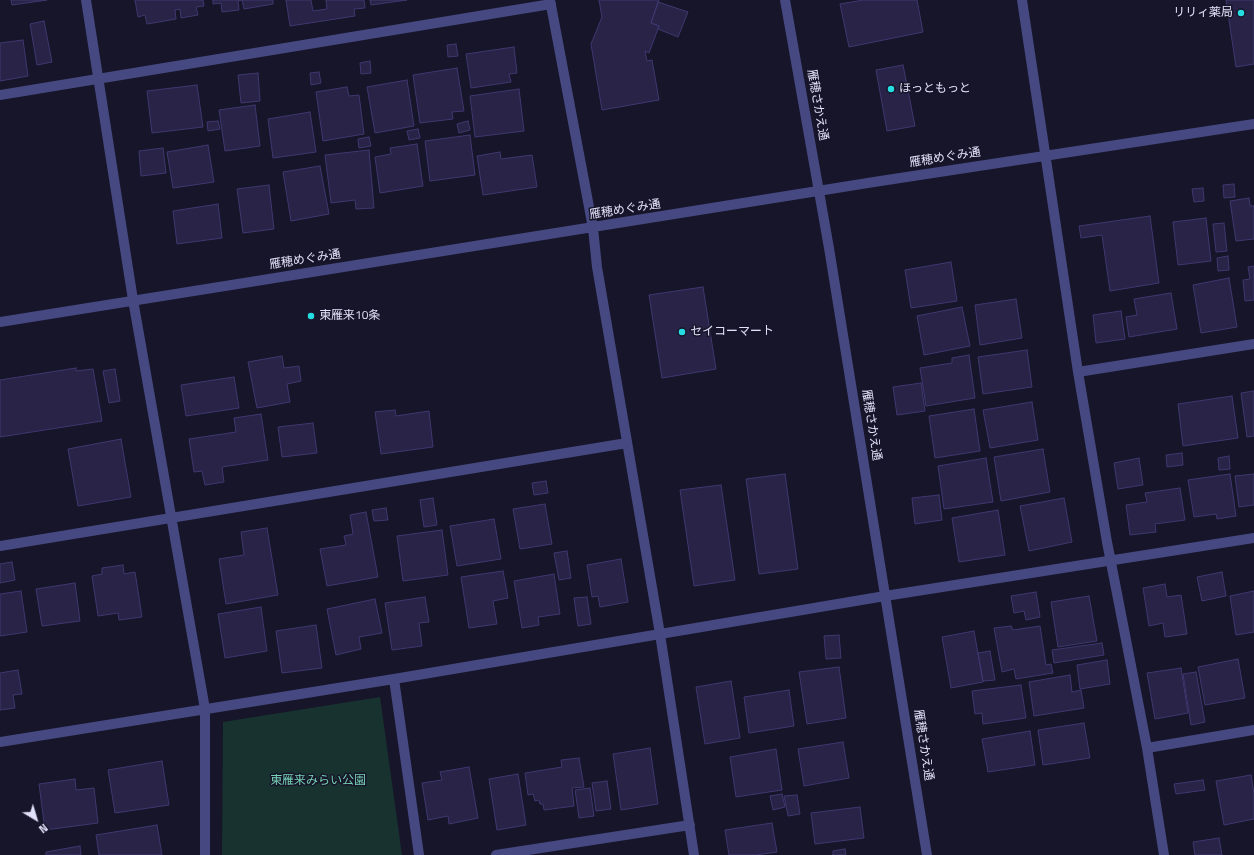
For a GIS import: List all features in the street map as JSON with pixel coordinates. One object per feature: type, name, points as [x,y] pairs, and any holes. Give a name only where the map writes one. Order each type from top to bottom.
[{"type":"street","points":[[86,0],[132,300],[205,709],[205,855]]},
{"type":"street","name":"雁穂さかえ通","points":[[785,0],[819,191],[927,855]]},
{"type":"street","points":[[1022,0],[1078,372],[1110,561],[1147,748],[1164,855]]},
{"type":"street","points":[[0,95],[551,2],[593,228],[597,267],[660,634],[694,855]]},
{"type":"street","name":"雁穂めぐみ通","points":[[0,322],[819,191],[1254,124]]},
{"type":"street","points":[[1078,372],[1254,344]]},
{"type":"street","points":[[0,546],[627,443]]},
{"type":"street","points":[[0,742],[394,679],[885,596],[1254,538]]},
{"type":"street","points":[[394,679],[419,855]]},
{"type":"street","points":[[1147,748],[1254,730]]},
{"type":"street","points":[[496,855],[690,824]]},
{"type":"green space","name":"東雁来みらい公園","points":[[380,697],[402,855],[222,855],[223,722]]},
{"type":"building","points":[[11,0],[47,0],[12,5]]},
{"type":"building","points":[[135,0],[203,0],[204,6],[196,7],[198,15],[181,18],[180,9],[175,10],[176,19],[147,24],[145,15],[138,17]]},
{"type":"building","points":[[213,0],[242,0],[238,1],[239,10],[222,12],[221,3],[213,4]]},
{"type":"building","points":[[242,0],[273,0],[273,4],[244,9]]},
{"type":"building","points":[[286,0],[311,0],[313,11],[327,9],[326,0],[364,0],[365,8],[354,9],[355,16],[290,26]]},
{"type":"building","points":[[370,0],[407,0],[371,5]]},
{"type":"building","points":[[599,0],[659,0],[651,23],[659,26],[649,53],[645,51],[647,61],[652,60],[659,100],[602,110],[591,44],[602,17]]},
{"type":"building","points":[[863,0],[917,0],[923,32],[849,47],[840,4]]},
{"type":"building","points":[[1226,0],[1254,0],[1254,64],[1236,67]]},
{"type":"building","points":[[658,2],[688,12],[678,37],[658,29],[659,26],[651,23]]},
{"type":"building","points":[[44,21],[52,62],[37,65],[30,24]]},
{"type":"building","points":[[23,40],[28,76],[0,81],[0,43]]},
{"type":"building","points":[[456,44],[458,56],[448,57],[447,45]]},
{"type":"building","points":[[514,47],[517,73],[509,74],[511,82],[471,88],[466,54]]},
{"type":"building","points":[[370,61],[371,73],[361,74],[360,63]]},
{"type":"building","points":[[903,65],[915,126],[887,131],[876,70]]},
{"type":"building","points":[[457,68],[464,111],[452,112],[453,119],[420,123],[413,75]]},
{"type":"building","points":[[319,72],[321,83],[311,85],[310,73]]},
{"type":"building","points":[[258,73],[260,101],[241,103],[238,75]]},
{"type":"building","points":[[407,80],[414,126],[375,133],[367,87]]},
{"type":"building","points":[[197,85],[203,127],[152,133],[147,91]]},
{"type":"building","points":[[347,87],[349,96],[359,95],[364,134],[323,141],[316,92]]},
{"type":"building","points":[[519,89],[524,131],[475,137],[470,96]]},
{"type":"building","points":[[255,105],[260,146],[225,151],[219,110]]},
{"type":"building","points":[[310,112],[316,152],[273,158],[268,119]]},
{"type":"building","points":[[218,121],[220,129],[208,131],[207,122]]},
{"type":"building","points":[[468,121],[470,130],[459,133],[457,124]]},
{"type":"building","points":[[418,129],[420,138],[409,140],[407,131]]},
{"type":"building","points":[[470,135],[475,175],[430,181],[425,141]]},
{"type":"building","points":[[369,137],[371,146],[359,148],[358,139]]},
{"type":"building","points":[[417,144],[423,186],[380,193],[375,157],[391,154],[390,148]]},
{"type":"building","points":[[208,145],[214,182],[173,188],[167,152]]},
{"type":"building","points":[[163,148],[166,173],[141,176],[139,151]]},
{"type":"building","points":[[369,150],[374,208],[356,209],[355,200],[331,203],[325,155]]},
{"type":"building","points":[[500,152],[501,159],[532,155],[537,187],[483,195],[477,156]]},
{"type":"building","points":[[320,166],[329,214],[291,221],[283,172]]},
{"type":"building","points":[[1234,184],[1235,197],[1224,198],[1223,185]]},
{"type":"building","points":[[269,185],[274,229],[243,233],[237,189]]},
{"type":"building","points":[[1203,188],[1204,201],[1194,202],[1192,189]]},
{"type":"building","points":[[1249,198],[1250,206],[1254,206],[1254,239],[1236,241],[1230,201]]},
{"type":"building","points":[[218,204],[222,238],[177,244],[173,211]]},
{"type":"building","points":[[1150,216],[1159,283],[1110,291],[1102,235],[1081,238],[1079,226]]},
{"type":"building","points":[[1206,218],[1211,261],[1178,265],[1173,222]]},
{"type":"building","points":[[1224,223],[1227,251],[1216,252],[1213,224]]},
{"type":"building","points":[[1228,256],[1229,270],[1218,271],[1217,258]]},
{"type":"building","points":[[951,262],[957,301],[911,308],[905,270]]},
{"type":"building","points":[[1254,266],[1254,300],[1245,301],[1243,280],[1250,279],[1248,267]]},
{"type":"building","points":[[1229,278],[1237,327],[1201,333],[1193,285]]},
{"type":"building","name":"セイコーマート","points":[[703,287],[716,369],[662,378],[649,295]]},
{"type":"building","points":[[1171,293],[1177,329],[1129,337],[1126,317],[1137,315],[1134,299]]},
{"type":"building","points":[[1016,299],[1022,338],[980,345],[975,305]]},
{"type":"building","points":[[962,307],[970,346],[924,355],[917,316]]},
{"type":"building","points":[[1121,311],[1125,339],[1096,343],[1093,315]]},
{"type":"building","points":[[1027,350],[1032,387],[983,394],[978,357]]},
{"type":"building","points":[[969,355],[975,398],[926,406],[920,368],[952,363],[952,358]]},
{"type":"building","points":[[282,356],[284,368],[299,366],[301,381],[287,384],[290,402],[257,408],[248,362]]},
{"type":"building","points":[[76,368],[76,371],[93,369],[102,421],[0,437],[0,380]]},
{"type":"building","points":[[115,369],[120,401],[109,403],[103,371]]},
{"type":"building","points":[[234,377],[239,408],[186,416],[181,385]]},
{"type":"building","points":[[921,383],[925,411],[897,415],[893,387]]},
{"type":"building","points":[[1254,391],[1254,436],[1247,437],[1241,393]]},
{"type":"building","points":[[1232,396],[1238,438],[1183,446],[1178,404]]},
{"type":"building","points":[[1032,402],[1038,440],[990,448],[983,410]]},
{"type":"building","points":[[974,409],[980,451],[935,458],[929,416]]},
{"type":"building","points":[[395,410],[396,416],[429,411],[433,447],[381,454],[375,412]]},
{"type":"building","points":[[261,414],[268,460],[222,467],[224,482],[205,485],[202,471],[194,472],[189,439],[236,432],[234,418]]},
{"type":"building","points":[[313,423],[317,453],[282,457],[278,427]]},
{"type":"building","points":[[121,439],[131,497],[78,506],[68,449]]},
{"type":"building","points":[[1043,449],[1050,492],[1001,501],[994,457]]},
{"type":"building","points":[[1182,453],[1183,465],[1167,467],[1166,455]]},
{"type":"building","points":[[1229,456],[1230,469],[1219,470],[1218,458]]},
{"type":"building","points":[[986,458],[993,502],[944,509],[938,466]]},
{"type":"building","points":[[1139,458],[1143,485],[1118,489],[1114,463]]},
{"type":"building","points":[[785,474],[798,569],[759,574],[746,479]]},
{"type":"building","points":[[1230,474],[1236,516],[1217,519],[1216,514],[1194,517],[1188,480]]},
{"type":"building","points":[[1254,474],[1254,505],[1239,507],[1235,476]]},
{"type":"building","points":[[546,481],[548,493],[534,495],[532,483]]},
{"type":"building","points":[[721,485],[735,580],[694,586],[680,490]]},
{"type":"building","points":[[1180,488],[1185,520],[1155,524],[1156,532],[1130,535],[1126,505],[1147,502],[1145,493]]},
{"type":"building","points":[[939,495],[942,520],[915,524],[912,498]]},
{"type":"building","points":[[433,498],[437,525],[424,527],[420,500]]},
{"type":"building","points":[[1064,498],[1072,542],[1029,551],[1020,506]]},
{"type":"building","points":[[545,504],[552,544],[520,549],[513,509]]},
{"type":"building","points":[[386,508],[388,520],[374,521],[372,510]]},
{"type":"building","points":[[998,510],[1005,555],[959,562],[952,518]]},
{"type":"building","points":[[366,512],[378,577],[327,586],[320,549],[346,545],[344,536],[353,534],[350,515]]},
{"type":"building","points":[[494,519],[501,559],[457,566],[450,526]]},
{"type":"building","points":[[267,528],[278,595],[226,604],[219,559],[244,555],[241,532]]},
{"type":"building","points":[[442,530],[448,575],[403,581],[397,536]]},
{"type":"building","points":[[567,551],[571,578],[559,580],[554,553]]},
{"type":"building","points":[[621,559],[628,602],[600,607],[598,596],[592,597],[587,565]]},
{"type":"building","points":[[12,562],[15,580],[0,583],[0,564]]},
{"type":"building","points":[[123,565],[124,574],[135,572],[142,617],[119,620],[118,613],[98,616],[92,576],[102,574],[102,568]]},
{"type":"building","points":[[503,571],[508,598],[493,601],[497,624],[469,628],[461,577]]},
{"type":"building","points":[[1222,572],[1226,596],[1202,601],[1197,577]]},
{"type":"building","points":[[554,574],[560,614],[538,617],[539,625],[522,628],[514,581]]},
{"type":"building","points":[[75,583],[80,621],[42,626],[36,589]]},
{"type":"building","points":[[1165,584],[1167,597],[1181,595],[1187,634],[1165,637],[1163,623],[1149,626],[1143,588]]},
{"type":"building","points":[[21,591],[27,632],[0,636],[0,594]]},
{"type":"building","points":[[1254,591],[1254,632],[1236,635],[1230,596]]},
{"type":"building","points":[[1036,592],[1040,617],[1026,620],[1024,611],[1014,613],[1011,596]]},
{"type":"building","points":[[1089,596],[1097,641],[1058,647],[1051,602]]},
{"type":"building","points":[[425,597],[429,622],[419,623],[422,646],[392,650],[385,603]]},
{"type":"building","points":[[587,597],[591,624],[578,626],[574,598]]},
{"type":"building","points":[[375,599],[382,633],[359,637],[361,649],[336,655],[327,609]]},
{"type":"building","points":[[261,607],[267,651],[225,658],[218,614]]},
{"type":"building","points":[[316,625],[322,668],[282,673],[276,631]]},
{"type":"building","points":[[1011,626],[1013,630],[1040,626],[1046,665],[1051,664],[1053,673],[1016,679],[1014,669],[1002,672],[994,628]]},
{"type":"building","points":[[974,631],[983,682],[951,688],[942,637]]},
{"type":"building","points":[[839,635],[841,658],[826,659],[824,636]]},
{"type":"building","points":[[1102,643],[1104,655],[1054,663],[1052,650]]},
{"type":"building","points":[[990,651],[995,680],[983,681],[978,653]]},
{"type":"building","points":[[1238,659],[1245,698],[1205,705],[1198,667]]},
{"type":"building","points":[[1107,660],[1110,684],[1080,689],[1077,665]]},
{"type":"building","points":[[839,667],[846,718],[807,724],[799,672]]},
{"type":"building","points":[[1181,668],[1188,713],[1155,719],[1147,673]]},
{"type":"building","points":[[18,670],[22,694],[13,695],[15,708],[0,710],[0,673]]},
{"type":"building","points":[[1196,672],[1205,722],[1191,725],[1183,674]]},
{"type":"building","points":[[1070,675],[1072,692],[1081,690],[1084,708],[1034,716],[1029,682]]},
{"type":"building","points":[[731,681],[740,738],[705,744],[696,687]]},
{"type":"building","points":[[1021,685],[1026,718],[983,724],[982,713],[975,714],[972,691]]},
{"type":"building","points":[[789,690],[794,726],[749,733],[744,697]]},
{"type":"building","points":[[1084,723],[1090,758],[1043,765],[1038,730]]},
{"type":"building","points":[[1030,731],[1035,765],[988,772],[982,739]]},
{"type":"building","points":[[843,742],[849,778],[804,786],[798,749]]},
{"type":"building","points":[[650,748],[658,804],[621,810],[613,754]]},
{"type":"building","points":[[776,749],[782,790],[736,797],[730,757]]},
{"type":"building","points":[[579,758],[584,787],[572,788],[574,806],[544,810],[543,804],[540,804],[539,800],[535,801],[533,794],[528,795],[525,773],[562,767],[561,760]]},
{"type":"building","points":[[162,761],[169,805],[115,813],[108,770]]},
{"type":"building","points":[[469,767],[478,818],[449,824],[448,816],[428,820],[422,783],[442,780],[440,772]]},
{"type":"building","points":[[518,774],[526,825],[497,830],[489,779]]},
{"type":"building","points":[[1251,775],[1254,794],[1254,819],[1224,825],[1216,781]]},
{"type":"building","points":[[75,779],[76,790],[94,788],[98,823],[45,830],[39,784]]},
{"type":"building","points":[[1203,780],[1205,790],[1176,794],[1174,784]]},
{"type":"building","points":[[607,781],[611,809],[596,811],[592,783]]},
{"type":"building","points":[[590,788],[594,816],[579,818],[575,790]]},
{"type":"building","points":[[782,794],[785,807],[773,810],[770,796]]},
{"type":"building","points":[[797,795],[800,814],[788,816],[784,796]]},
{"type":"building","points":[[860,807],[864,838],[815,844],[811,813]]},
{"type":"building","points":[[772,823],[777,852],[756,855],[729,855],[725,830]]},
{"type":"building","points":[[157,825],[162,855],[99,855],[96,835]]},
{"type":"building","points":[[1219,838],[1222,855],[1195,855],[1193,842]]},
{"type":"building","points":[[80,846],[81,855],[46,855],[46,852]]},
{"type":"building","points":[[845,849],[846,855],[833,855],[833,851]]},
{"type":"place","name":"リリィ薬局","points":[[1241,13]]},
{"type":"place","name":"ほっともっと","points":[[891,89]]},
{"type":"place","name":"東雁来10条","points":[[311,316]]},
{"type":"place","name":"セイコーマート","points":[[682,332]]}]
